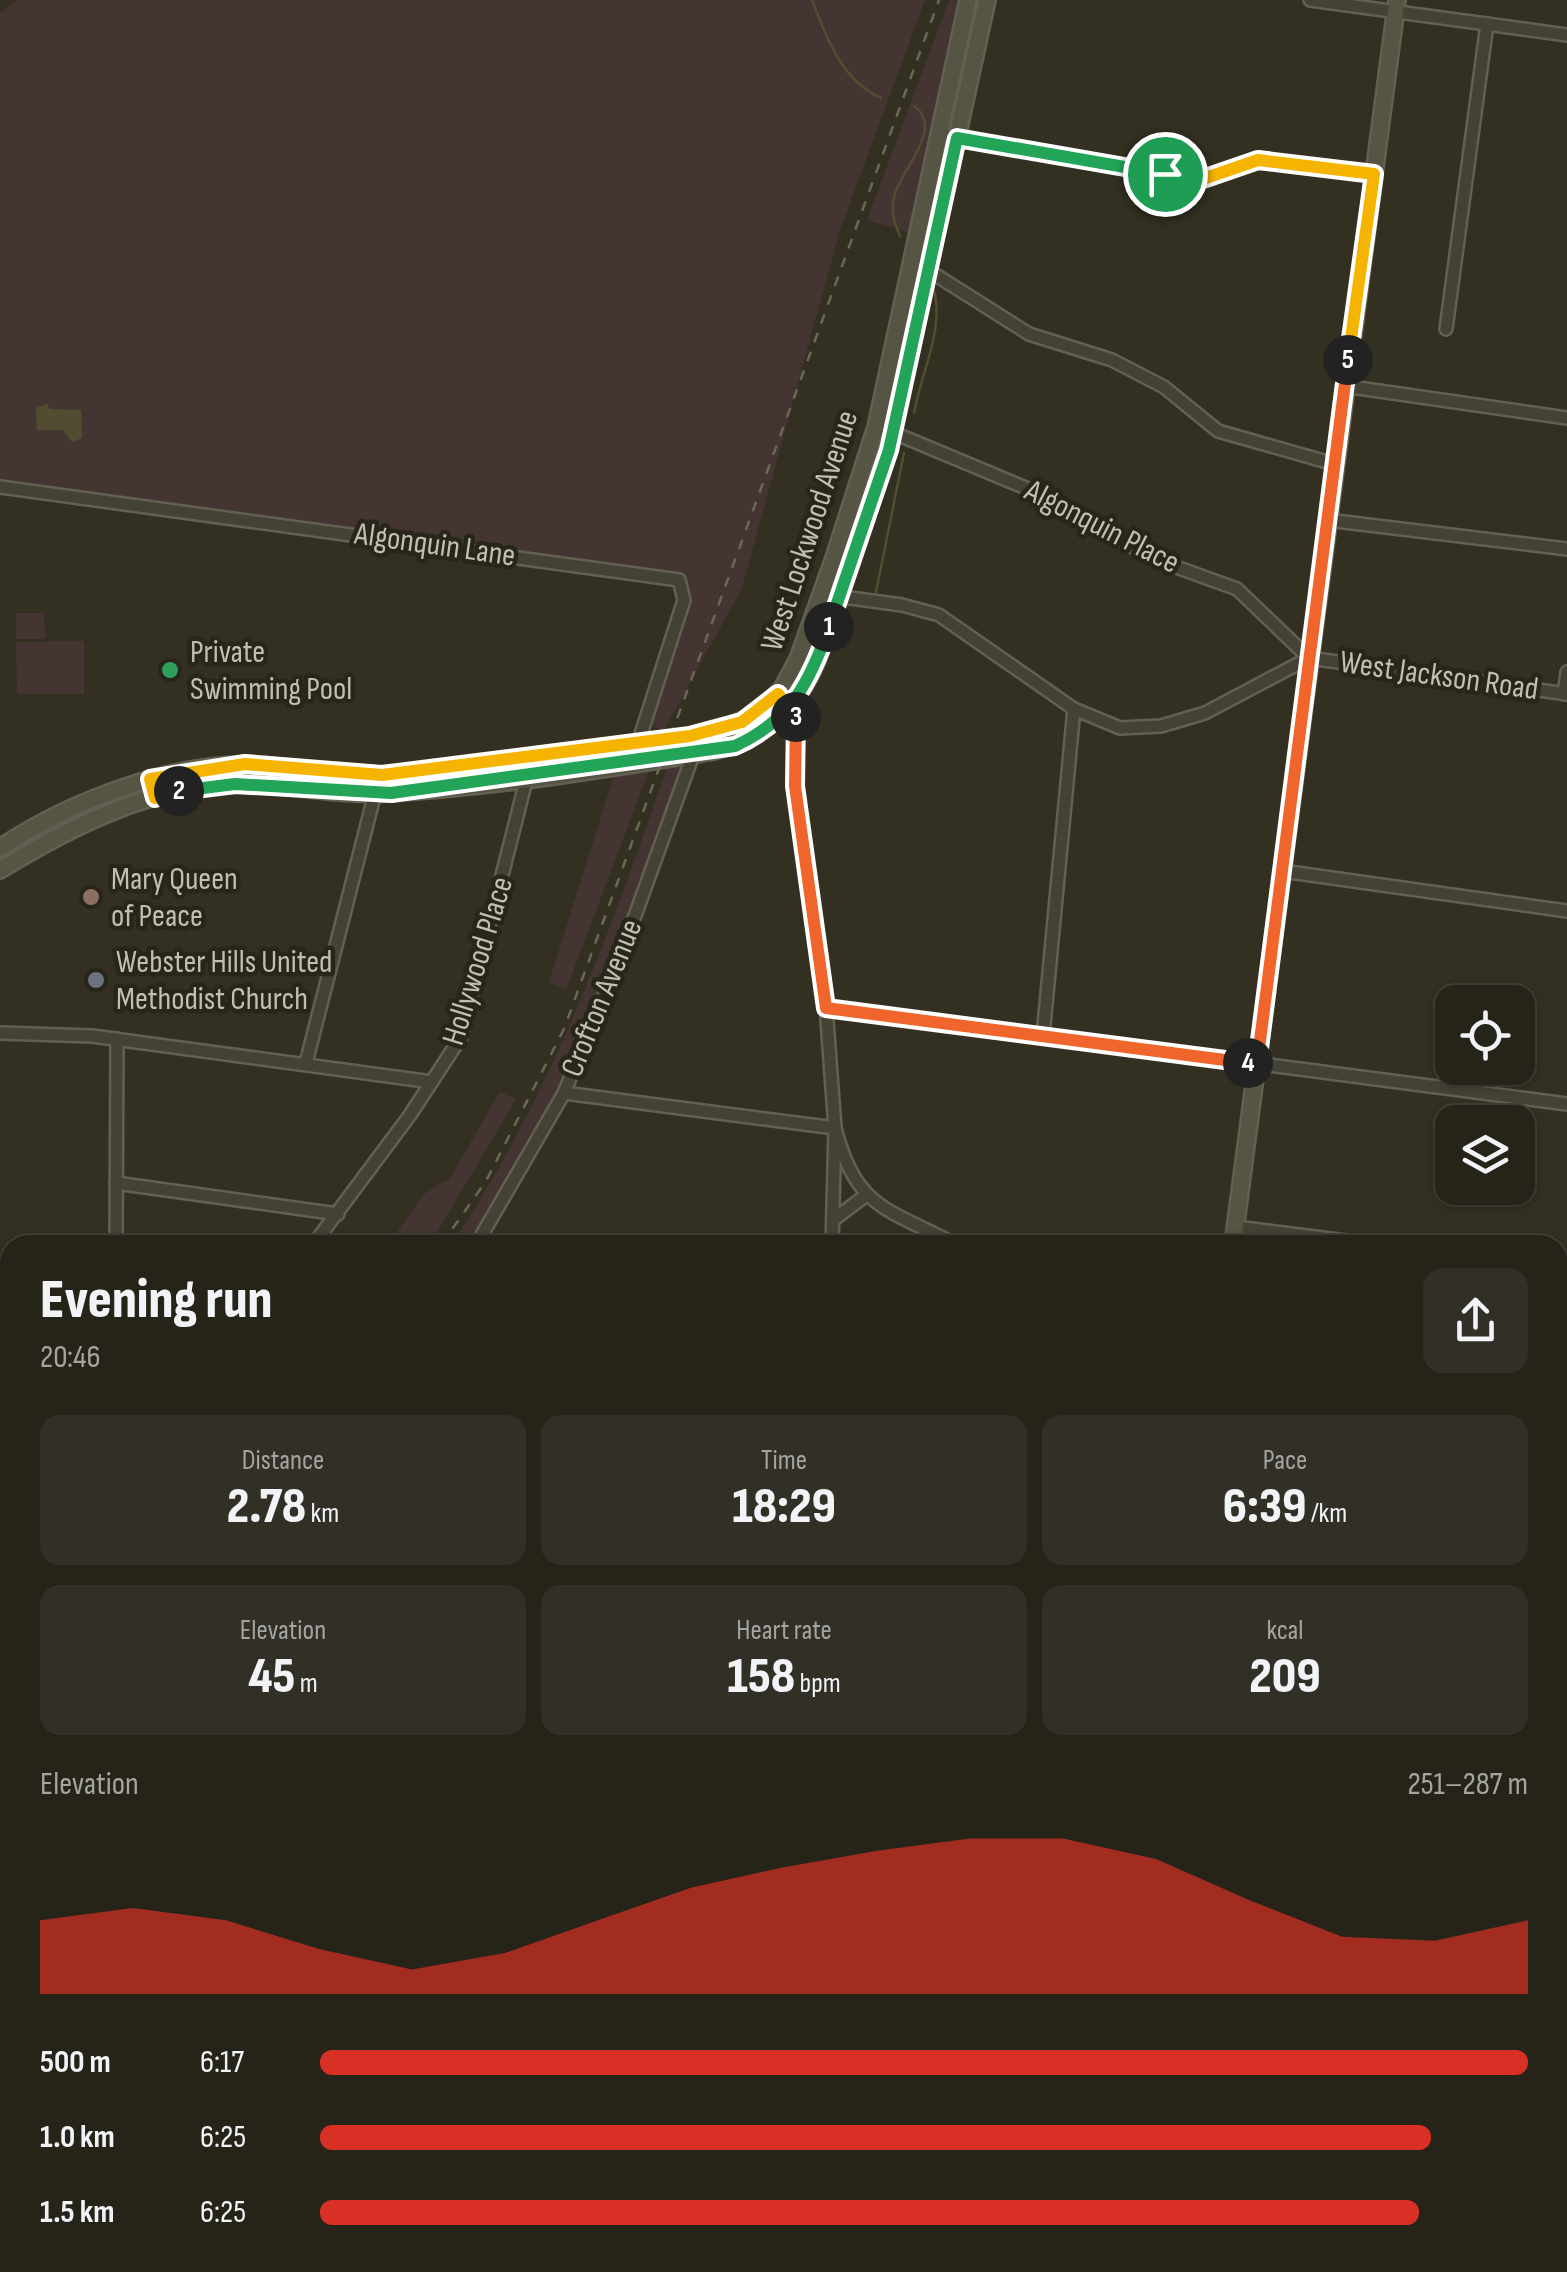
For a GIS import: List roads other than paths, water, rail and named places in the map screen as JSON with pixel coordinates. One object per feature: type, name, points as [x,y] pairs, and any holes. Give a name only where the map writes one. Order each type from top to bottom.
[{"type":"main road","name":"West Lockwood Avenue","points":[[0,848],[150,779],[245,764],[375,775],[690,736],[742,722],[778,694],[798,659],[876,427],[968,0]]},
{"type":"main road","name":"West Lockwood Avenue","points":[[0,870],[69,833],[155,798],[235,784],[374,794],[693,755],[753,738],[792,707],[816,663],[894,432],[987,0]]},
{"type":"main road","points":[[1235,1235],[1396,6]]},
{"type":"main road","points":[[150,779],[155,798]]},
{"type":"main road","points":[[63,816],[69,833]]},
{"type":"street","points":[[1310,0],[1396,6],[1567,35]]},
{"type":"street","points":[[1446,329],[1487,24]]},
{"type":"street","points":[[939,134],[1200,180],[1258,160],[1374,174]]},
{"type":"street","points":[[912,260],[1028,334],[1112,360],[1164,387],[1218,431],[1334,464]]},
{"type":"street","points":[[1344,386],[1567,418]]},
{"type":"street","name":"Algonquin Place","points":[[876,427],[1032,492],[1154,559],[1237,589],[1310,658]]},
{"type":"street","name":"Algonquin Lane","points":[[0,487],[674,578],[682,583],[684,600],[632,762]]},
{"type":"street","points":[[1327,520],[1567,549]]},
{"type":"street","name":"West Jackson Road","points":[[821,594],[939,615],[1074,709],[1120,728],[1161,726],[1205,713],[1310,658],[1566,694]]},
{"type":"street","points":[[1566,694],[1567,672]]},
{"type":"street","points":[[778,694],[792,707],[797,729],[795,786],[826,1008],[835,1128],[833,1235]]},
{"type":"street","points":[[1043,1036],[1074,709]]},
{"type":"street","name":"Crofton Avenue","points":[[482,1235],[564,1093],[623,949],[693,755],[690,736]]},
{"type":"street","name":"Hollywood Place","points":[[322,1235],[453,1052],[466,1022],[532,757]]},
{"type":"street","points":[[306,1063],[374,794],[375,775]]},
{"type":"street","points":[[1282,871],[1567,912]]},
{"type":"street","points":[[826,1008],[1567,1104]]},
{"type":"street","points":[[0,1033],[117,1039],[432,1082]]},
{"type":"street","points":[[116,1235],[117,1039]]},
{"type":"street","points":[[564,1093],[835,1128]]},
{"type":"street","points":[[835,1128],[844,1164],[865,1196],[938,1235]]},
{"type":"street","points":[[116,1184],[338,1214]]},
{"type":"street","points":[[834,1220],[865,1196]]},
{"type":"street","points":[[1236,1227],[1300,1235]]},
{"type":"waterway","points":[[812,0],[846,69],[881,98]]},
{"type":"waterway","points":[[900,236],[894,218],[894,198],[925,126],[914,106]]},
{"type":"waterway","points":[[914,413],[935,333],[933,286]]},
{"type":"waterway","points":[[876,592],[904,453]]},
{"type":"railway","points":[[448,1235],[486,1181],[564,1029],[939,0]]},
{"type":"place","name":"Private Swimming Pool","points":[[170,670]]},
{"type":"place","name":"Mary Queen of Peace","points":[[91,897]]},
{"type":"place","name":"Webster Hills United Methodist Church","points":[[96,980]]}]
